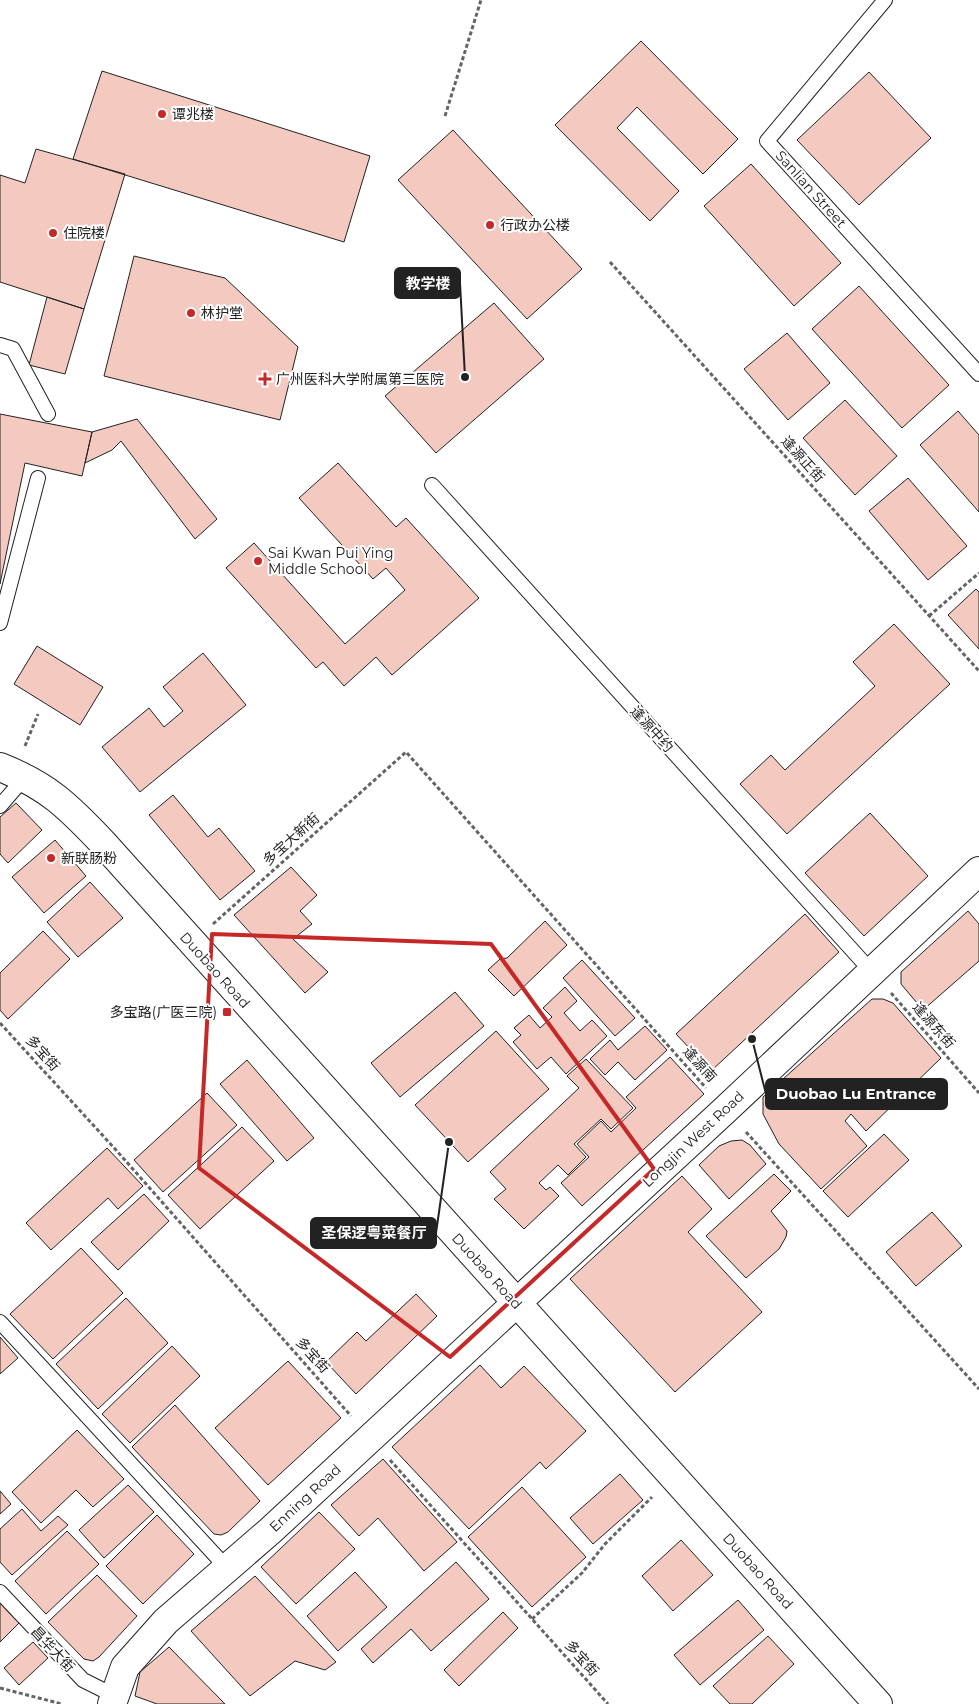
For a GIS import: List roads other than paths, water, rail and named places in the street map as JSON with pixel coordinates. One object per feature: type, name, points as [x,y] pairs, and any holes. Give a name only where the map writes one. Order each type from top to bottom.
[{"type":"street","name":"Duobao Road","points":[[0,767],[25,777],[56,796],[79,818],[878,1704]]},
{"type":"street","name":"Longjin West Road","points":[[516,1303],[979,871]]},
{"type":"street","name":"Enning Road","points":[[113,1700],[125,1667],[140,1648],[270,1531],[516,1303]]},
{"type":"lane","name":"Sanlian Street","points":[[885,0],[767,141],[979,374]]},
{"type":"lane","points":[[0,345],[13,349],[48,414]]},
{"type":"lane","points":[[0,623],[38,478]]},
{"type":"lane","name":"逢源中约","points":[[432,485],[872,972]]},
{"type":"lane","points":[[0,806],[25,777]]},
{"type":"lane","points":[[0,1322],[227,1568]]},
{"type":"lane","name":"昌华大街","points":[[0,1592],[83,1680],[113,1700]]},
{"type":"place","name":"谭兆楼","points":[[162,114]]},
{"type":"place","name":"行政办公楼","points":[[490,225]]},
{"type":"place","name":"住院楼","points":[[53,233]]},
{"type":"place","name":"林护堂","points":[[191,313]]},
{"type":"place","name":"教学楼","points":[[465,377]]},
{"type":"place","name":"广州医科大学附属第三医院","points":[[265,379]]},
{"type":"place","name":"Sai Kwan Pui Ying Middle School","points":[[258,561]]},
{"type":"place","name":"新联肠粉","points":[[51,858]]},
{"type":"place","name":"多宝路(广医三院)","points":[[227,1012]]},
{"type":"place","name":"Duobao Lu Entrance","points":[[752,1039]]},
{"type":"place","name":"圣保逻粤菜餐厅","points":[[449,1142]]}]
